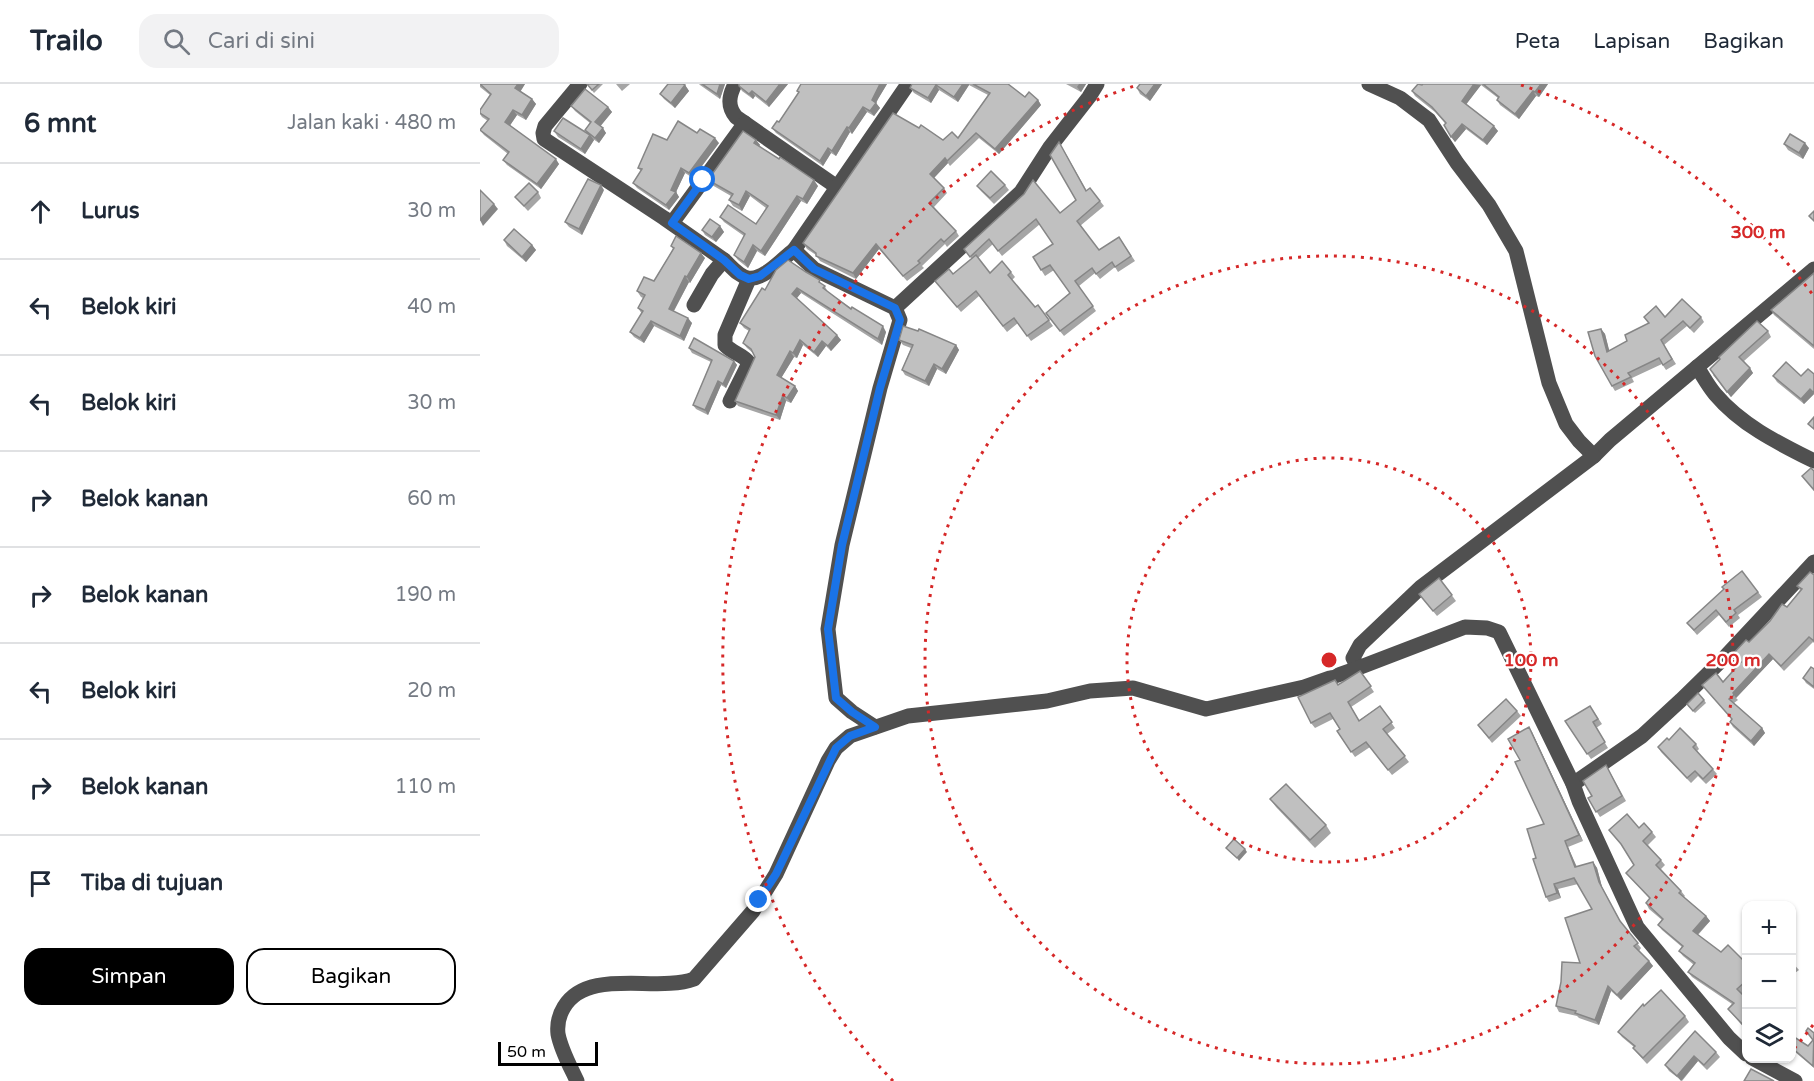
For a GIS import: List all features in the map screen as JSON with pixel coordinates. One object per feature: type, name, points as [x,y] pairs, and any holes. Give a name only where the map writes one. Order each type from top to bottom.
[{"type":"street","points":[[580,84],[545,126],[544,139],[672,223],[724,260],[740,275],[749,279],[760,276],[794,250],[908,84]]},
{"type":"street","points":[[735,84],[730,94],[730,109],[736,117],[837,187]]},
{"type":"street","points":[[895,308],[1021,192],[1050,147],[1097,84]]},
{"type":"street","points":[[1370,84],[1400,98],[1429,120],[1457,163],[1489,205],[1516,251],[1549,383],[1566,424],[1594,456]]},
{"type":"street","points":[[672,223],[745,123]]},
{"type":"street","points":[[794,250],[814,269],[895,308],[900,320],[880,388],[842,545],[828,629],[836,698],[875,727]]},
{"type":"street","points":[[694,304],[712,274],[724,260]]},
{"type":"street","points":[[1358,669],[1353,658],[1360,645],[1421,586],[1594,456],[1814,269]]},
{"type":"street","points":[[730,401],[749,363],[747,359],[732,353],[725,345],[725,335],[749,279]]},
{"type":"street","points":[[1697,367],[1714,393],[1737,417],[1767,437],[1814,461]]},
{"type":"street","points":[[1573,783],[1642,735],[1681,700],[1726,656],[1814,562]]},
{"type":"street","points":[[577,1081],[558,1031],[560,1014],[569,999],[578,993],[606,984],[682,984],[694,979],[753,911],[776,874],[836,748],[850,736],[908,716],[1047,701],[1090,691],[1133,688],[1206,709],[1304,687],[1358,669],[1465,627],[1487,628],[1499,632],[1573,783],[1579,801],[1637,927],[1729,1038],[1742,1050]]},
{"type":"street","points":[[1760,1063],[1795,1081]]},
{"type":"building","points":[[480,84],[518,84],[515,88],[532,99],[522,115],[513,110],[505,122],[556,159],[537,184],[503,160],[509,152],[480,130],[489,119],[480,113],[480,110],[491,94]]},
{"type":"building","points":[[587,84],[599,84],[592,90]]},
{"type":"building","points":[[668,84],[685,85],[671,103],[660,94]]},
{"type":"building","points":[[702,84],[720,84],[717,94]]},
{"type":"building","points":[[739,84],[780,84],[766,102],[752,91],[749,94]]},
{"type":"building","points":[[801,84],[880,84],[872,100],[876,103],[870,111],[863,107],[832,151],[828,148],[820,161],[772,128],[777,121],[779,122],[799,92],[797,91]]},
{"type":"building","points":[[912,84],[963,84],[954,97],[936,85],[928,98],[910,88]]},
{"type":"building","points":[[973,84],[1008,84],[1025,97],[1029,92],[1038,100],[995,149],[976,133],[947,161],[945,158],[930,174],[944,188],[929,203],[956,231],[944,242],[941,239],[918,261],[920,263],[903,276],[876,244],[853,273],[816,256],[816,253],[803,243],[893,113],[919,128],[921,125],[943,140],[952,132],[958,138],[990,93]]},
{"type":"building","points":[[1140,84],[1155,84],[1146,96],[1137,88]]},
{"type":"building","points":[[1418,84],[1474,84],[1462,101],[1494,126],[1483,140],[1462,124],[1451,137],[1444,125],[1446,123],[1432,107],[1412,91]]},
{"type":"building","points":[[1483,84],[1541,84],[1515,114],[1497,100],[1499,97]]},
{"type":"building","points":[[585,89],[608,107],[595,122],[603,128],[595,138],[585,130],[591,122],[571,106]]},
{"type":"building","points":[[563,118],[590,135],[581,149],[554,131]]},
{"type":"building","points":[[678,121],[697,133],[700,129],[715,138],[689,173],[681,168],[671,190],[676,192],[666,205],[633,183],[642,169],[638,168],[653,134],[667,140]]},
{"type":"building","points":[[743,131],[756,140],[754,143],[814,180],[803,199],[797,196],[761,251],[753,245],[744,262],[734,255],[745,234],[720,217],[728,205],[756,224],[768,206],[746,191],[739,205],[729,200],[733,194],[708,180]]},
{"type":"building","points":[[1790,134],[1805,143],[1799,153],[1784,144]]},
{"type":"building","points":[[1059,142],[1086,191],[1090,188],[1100,201],[1077,221],[1099,250],[1119,237],[1131,256],[1115,267],[1112,262],[1096,274],[1092,268],[1075,281],[1093,306],[1060,331],[1046,313],[1070,293],[1050,265],[1041,270],[1033,257],[1053,244],[1036,219],[998,251],[989,239],[970,257],[964,249],[1024,194],[1033,180],[1060,213],[1076,200],[1050,155]]},
{"type":"building","points":[[991,171],[1005,185],[990,198],[977,186]]},
{"type":"building","points":[[588,179],[601,185],[579,229],[565,222]]},
{"type":"building","points":[[529,183],[538,192],[524,206],[515,197]]},
{"type":"building","points":[[480,190],[494,204],[480,220]]},
{"type":"building","points":[[1814,211],[1814,221],[1809,216]]},
{"type":"building","points":[[710,219],[720,226],[712,237],[702,230]]},
{"type":"building","points":[[514,229],[532,245],[522,257],[504,240]]},
{"type":"building","points":[[676,236],[701,253],[687,277],[685,276],[669,309],[688,318],[680,336],[651,321],[640,338],[630,332],[643,311],[638,308],[645,295],[637,291],[644,277],[654,281],[674,248],[671,246]]},
{"type":"building","points":[[976,255],[990,273],[1002,261],[1011,272],[1008,275],[1035,307],[1038,305],[1049,320],[1027,336],[1014,318],[1003,326],[976,291],[957,307],[935,281],[949,269],[953,274]]},
{"type":"building","points":[[788,260],[820,280],[819,282],[825,286],[823,288],[851,309],[852,307],[883,326],[878,339],[797,288],[792,294],[837,335],[828,346],[822,341],[814,352],[800,340],[793,353],[790,351],[777,375],[795,386],[787,398],[783,395],[776,415],[735,401],[755,357],[751,349],[743,343],[750,329],[740,323],[762,288],[765,290],[776,270]]},
{"type":"building","points":[[1814,273],[1814,346],[1771,310]]},
{"type":"building","points":[[1682,299],[1701,317],[1690,328],[1683,321],[1661,340],[1672,359],[1663,365],[1659,358],[1628,373],[1631,377],[1612,386],[1595,356],[1588,332],[1601,329],[1607,352],[1627,341],[1625,335],[1649,323],[1644,317],[1656,306],[1665,317]]},
{"type":"building","points":[[1757,321],[1768,331],[1739,357],[1750,368],[1727,392],[1710,369],[1720,359],[1719,357]]},
{"type":"building","points":[[903,326],[918,331],[919,329],[956,345],[942,369],[934,364],[925,381],[902,370],[913,345],[899,340]]},
{"type":"building","points":[[694,338],[734,361],[723,384],[718,381],[705,410],[693,405],[712,360],[689,348]]},
{"type":"building","points":[[1786,362],[1801,376],[1808,369],[1814,374],[1814,393],[1810,389],[1801,399],[1773,376]]},
{"type":"building","points":[[1814,417],[1814,429],[1808,424]]},
{"type":"building","points":[[1811,468],[1814,471],[1814,490],[1802,476]]},
{"type":"building","points":[[1742,571],[1758,592],[1734,610],[1736,613],[1726,622],[1716,610],[1694,630],[1687,623],[1724,589],[1722,587]]},
{"type":"building","points":[[1810,572],[1814,575],[1814,641],[1809,637],[1781,666],[1769,654],[1729,699],[1762,728],[1751,741],[1730,722],[1732,719],[1702,685],[1716,673],[1723,682],[1741,662],[1732,655],[1746,640],[1749,642],[1770,621],[1782,604],[1787,607],[1802,589],[1797,586]]},
{"type":"building","points":[[1439,578],[1452,595],[1433,611],[1419,594]]},
{"type":"building","points":[[1811,667],[1814,669],[1814,687],[1803,678]]},
{"type":"building","points":[[1360,671],[1371,686],[1348,702],[1359,721],[1380,706],[1392,722],[1383,729],[1405,756],[1388,770],[1366,742],[1351,752],[1337,731],[1340,729],[1330,713],[1311,723],[1298,697],[1335,680],[1338,685]]},
{"type":"building","points":[[1698,693],[1704,700],[1693,711],[1687,704]]},
{"type":"building","points":[[1506,699],[1517,711],[1489,738],[1478,725]]},
{"type":"building","points":[[1590,706],[1598,719],[1593,722],[1605,742],[1587,754],[1565,721]]},
{"type":"building","points":[[1529,727],[1579,835],[1565,841],[1575,867],[1593,862],[1599,882],[1620,921],[1638,943],[1634,946],[1649,961],[1617,995],[1608,986],[1595,1020],[1575,1013],[1576,1011],[1556,1006],[1562,962],[1580,963],[1565,918],[1592,909],[1574,878],[1554,884],[1557,893],[1546,897],[1533,859],[1536,858],[1527,829],[1544,824],[1515,762],[1520,760],[1508,739]]},
{"type":"building","points":[[1680,728],[1696,744],[1693,747],[1713,769],[1703,779],[1695,771],[1687,778],[1658,747],[1667,738],[1669,740]]},
{"type":"building","points":[[1606,765],[1622,796],[1596,812],[1588,798],[1592,796],[1583,781]]},
{"type":"building","points":[[1286,784],[1326,825],[1310,840],[1270,799]]},
{"type":"building","points":[[1627,814],[1639,828],[1644,823],[1652,832],[1643,841],[1661,860],[1656,865],[1681,891],[1679,893],[1706,916],[1693,931],[1721,952],[1728,945],[1742,959],[1742,985],[1737,989],[1742,994],[1742,1024],[1728,1009],[1734,1003],[1688,972],[1695,963],[1679,951],[1683,946],[1658,925],[1663,919],[1646,903],[1650,898],[1626,873],[1634,865],[1609,830]]},
{"type":"building","points":[[1234,839],[1245,849],[1237,858],[1226,848]]},
{"type":"building","points":[[1661,990],[1685,1016],[1643,1058],[1633,1048],[1635,1046],[1618,1032],[1643,1004],[1644,1006]]},
{"type":"building","points":[[1808,1028],[1814,1033],[1813,1066],[1796,1051],[1796,1038],[1808,1046],[1813,1040],[1806,1031]]},
{"type":"building","points":[[1695,1031],[1716,1052],[1704,1065],[1694,1056],[1677,1076],[1665,1065]]},
{"type":"building","points":[[1751,1069],[1774,1081],[1744,1081]]},
{"type":"route","points":[[703,180],[672,223],[724,260],[740,275],[749,279],[760,276],[794,250],[814,269],[895,308],[900,320],[880,388],[842,545],[828,629],[836,698],[875,727],[850,736],[836,748],[776,874],[759,900]]}]
